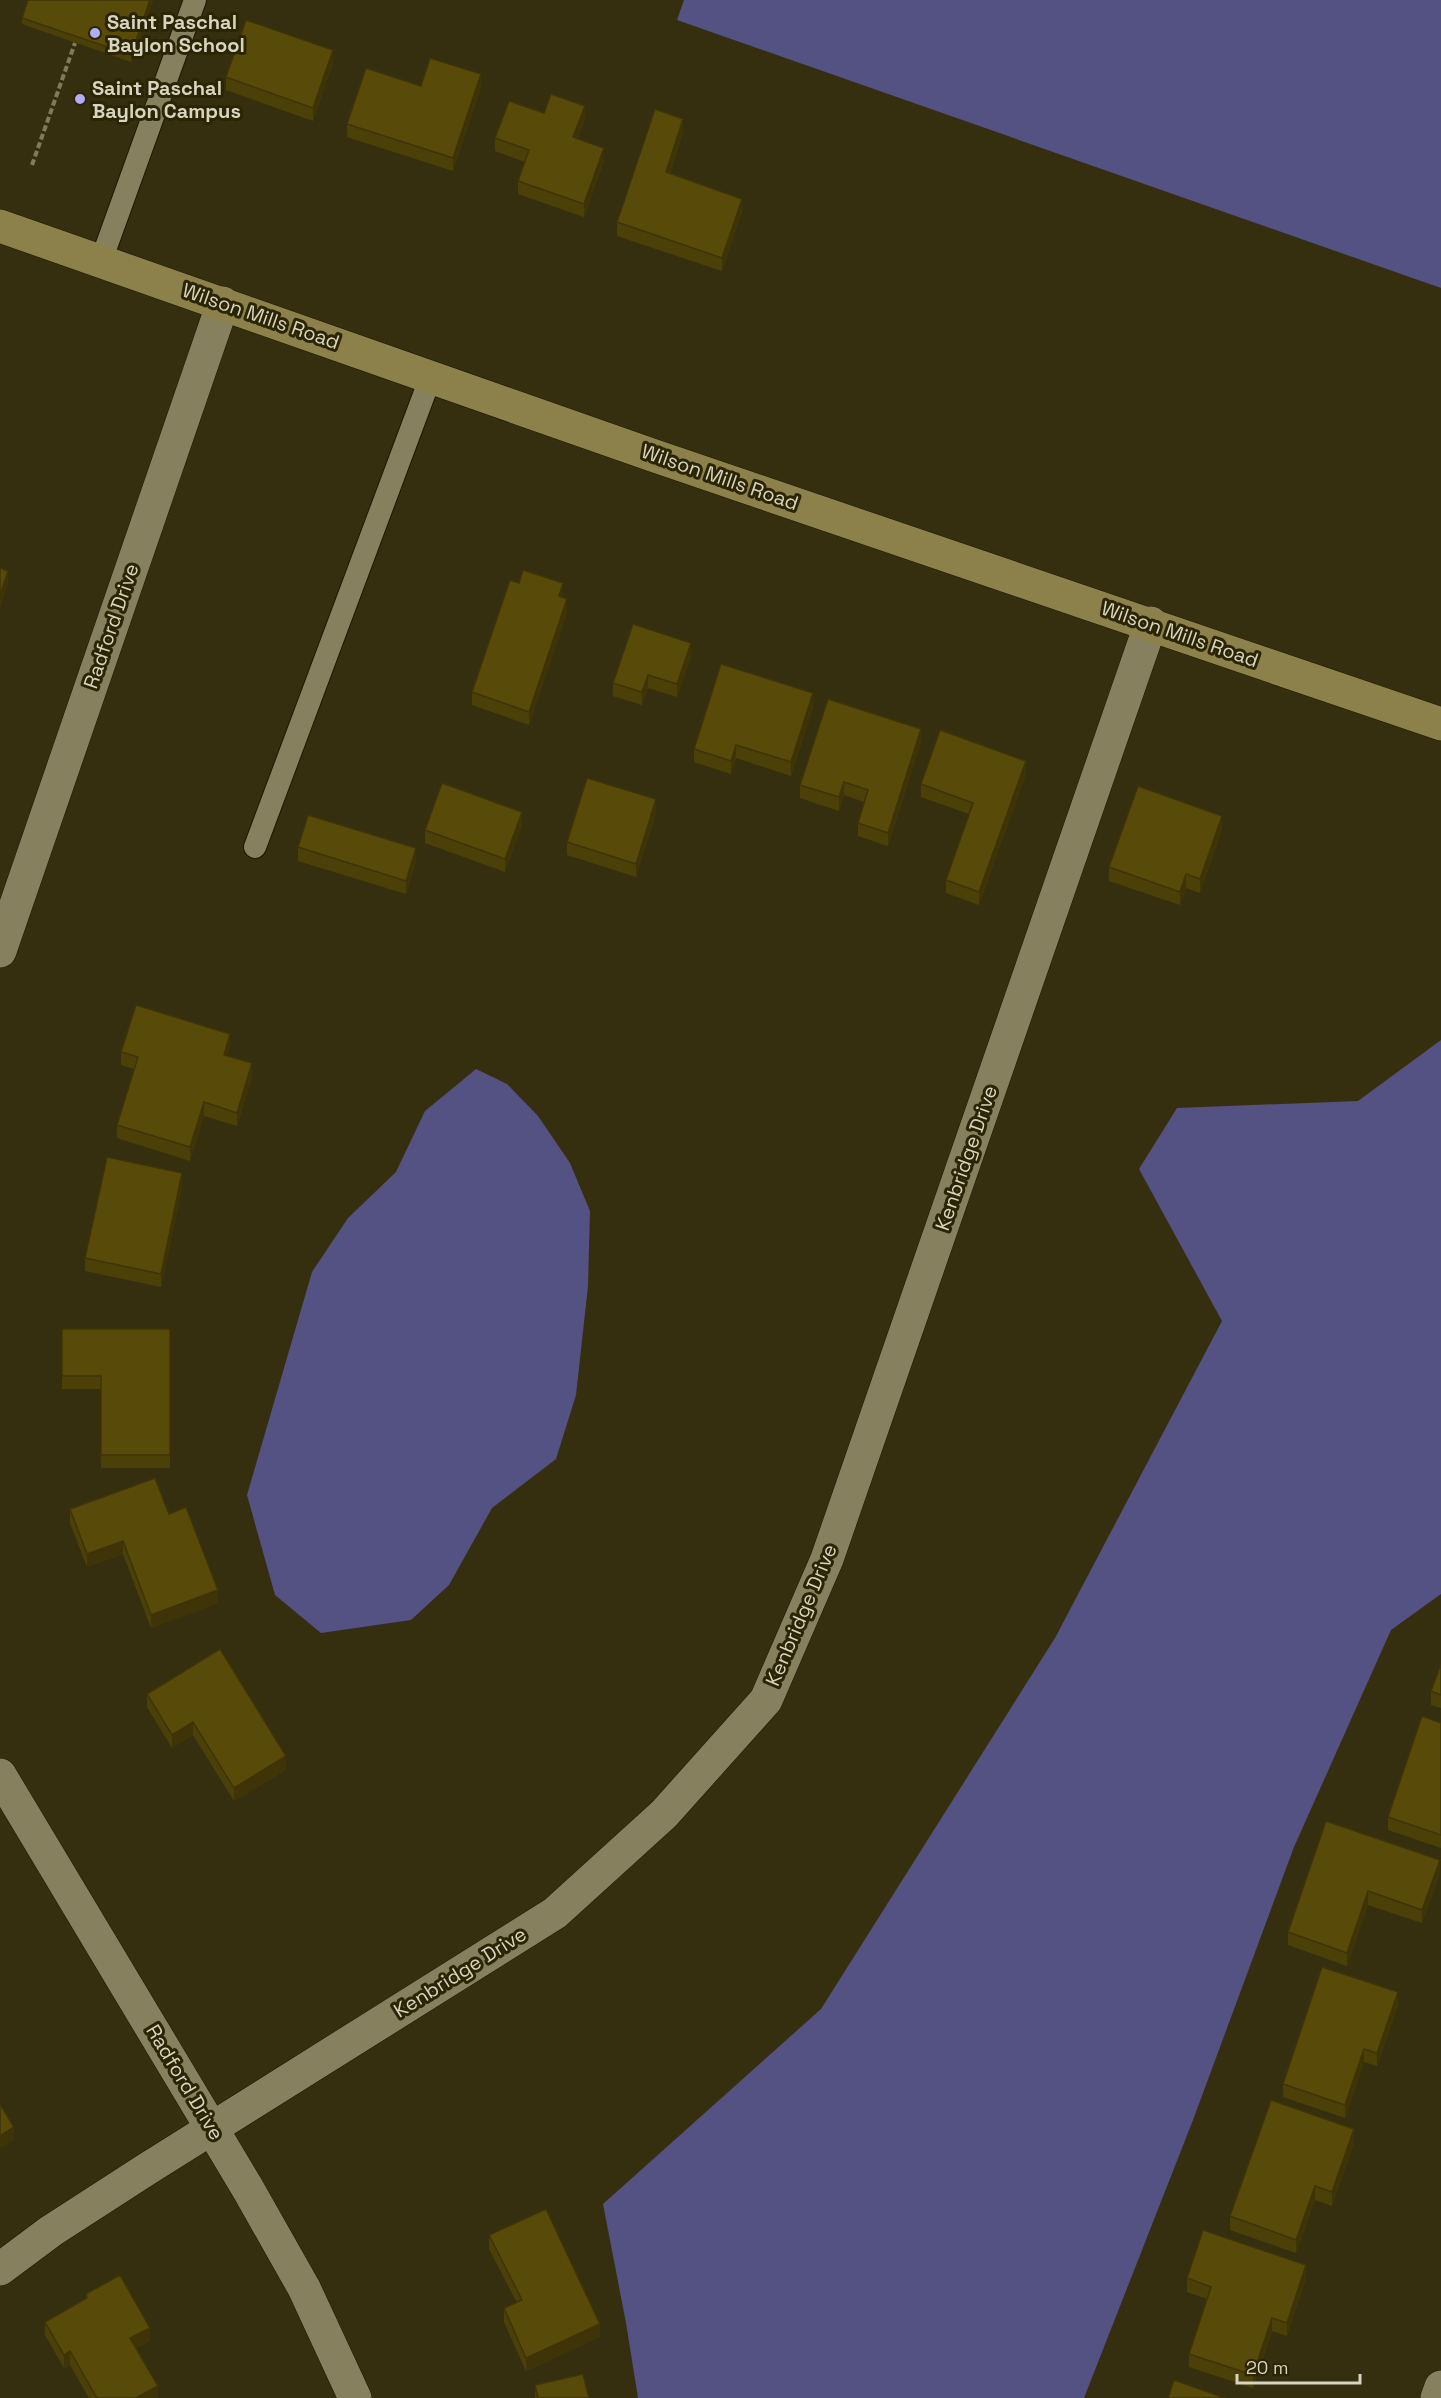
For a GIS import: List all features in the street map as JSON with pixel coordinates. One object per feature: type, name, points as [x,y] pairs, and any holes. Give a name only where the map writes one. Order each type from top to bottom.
[{"type":"main road","name":"Wilson Mills Road","points":[[0,226],[652,455],[1151,623],[1441,724]]},
{"type":"street","name":"Radford Drive","points":[[0,951],[223,303]]},
{"type":"street","name":"Kenbridge Drive","points":[[0,2269],[51,2231],[213,2127],[555,1914],[664,1814],[766,1700],[827,1559],[1151,623]]},
{"type":"street","name":"Radford Drive","points":[[0,1775],[213,2127],[304,2288],[355,2398]]},
{"type":"street","points":[[1437,2398],[1441,2387]]},
{"type":"lane","points":[[102,261],[195,0]]},
{"type":"lane","points":[[255,847],[432,376]]},
{"type":"path","points":[[32,165],[75,43]]},
{"type":"shaded area","points":[[684,0],[1441,0],[1441,288],[677,20]]},
{"type":"shaded area","points":[[1441,1040],[1441,1594],[1391,1630],[1294,1847],[1193,2120],[1084,2398],[638,2398],[603,2204],[821,2009],[1055,1638],[1222,1321],[1139,1169],[1177,1108],[1358,1101]]},
{"type":"shaded area","points":[[476,1069],[507,1084],[538,1116],[570,1163],[590,1211],[588,1286],[576,1395],[556,1459],[492,1508],[449,1585],[411,1620],[321,1633],[275,1595],[247,1495],[312,1272],[348,1218],[396,1172],[425,1111]]},
{"type":"building","name":"Saint Paschal Baylon School","points":[[28,0],[150,0],[131,55],[22,18]]},
{"type":"building","points":[[246,20],[333,50],[313,108],[226,77]]},
{"type":"building","points":[[430,58],[481,74],[453,158],[347,124],[366,68],[421,86]]},
{"type":"building","points":[[551,94],[585,106],[573,137],[604,148],[584,204],[518,181],[529,150],[495,138],[509,101],[544,113]]},
{"type":"building","points":[[655,109],[683,119],[666,172],[742,199],[722,258],[617,222]]},
{"type":"building","points":[[0,568],[8,571],[0,595]]},
{"type":"building","points":[[523,570],[563,583],[559,596],[567,599],[529,712],[472,692],[510,580],[519,583]]},
{"type":"building","points":[[633,624],[691,643],[677,684],[648,675],[642,692],[613,683]]},
{"type":"building","points":[[721,664],[813,693],[791,762],[736,745],[731,761],[694,749]]},
{"type":"building","points":[[828,699],[921,729],[888,833],[858,823],[868,790],[844,782],[839,797],[800,785]]},
{"type":"building","points":[[940,730],[1026,761],[979,892],[946,880],[973,803],[921,784]]},
{"type":"building","points":[[587,778],[656,799],[636,864],[567,842]]},
{"type":"building","points":[[442,783],[522,812],[505,859],[425,830]]},
{"type":"building","points":[[1138,786],[1222,816],[1200,879],[1186,874],[1180,892],[1109,867]]},
{"type":"building","points":[[308,815],[416,848],[406,881],[298,847]]},
{"type":"building","points":[[136,1005],[230,1034],[224,1055],[252,1063],[237,1113],[204,1102],[190,1147],[117,1125],[138,1057],[121,1052]]},
{"type":"building","points":[[107,1157],[182,1173],[161,1274],[85,1258]]},
{"type":"building","points":[[62,1329],[170,1329],[170,1455],[101,1455],[101,1376],[62,1376]]},
{"type":"building","points":[[155,1478],[169,1514],[186,1507],[218,1590],[151,1615],[123,1541],[87,1554],[70,1509]]},
{"type":"building","points":[[220,1649],[286,1756],[234,1788],[193,1722],[172,1735],[147,1694]]},
{"type":"building","points":[[1441,1664],[1441,1695],[1431,1691]]},
{"type":"building","points":[[1422,1716],[1441,1723],[1441,1835],[1388,1817]]},
{"type":"building","points":[[1326,1821],[1440,1860],[1422,1910],[1368,1891],[1347,1953],[1288,1932]]},
{"type":"building","points":[[1322,1967],[1398,1992],[1377,2053],[1364,2049],[1345,2105],[1283,2084]]},
{"type":"building","points":[[1271,2100],[1354,2129],[1332,2192],[1315,2186],[1296,2240],[1230,2216]]},
{"type":"building","points":[[0,2104],[14,2127],[0,2136]]},
{"type":"building","points":[[546,2209],[600,2324],[526,2358],[504,2308],[522,2300],[489,2235]]},
{"type":"building","points":[[1203,2230],[1306,2265],[1287,2323],[1272,2318],[1253,2375],[1189,2354],[1211,2287],[1187,2278]]},
{"type":"building","points":[[120,2275],[150,2328],[130,2338],[158,2386],[136,2398],[97,2398],[70,2351],[64,2355],[45,2322],[87,2298],[86,2294]]},
{"type":"building","points":[[583,2374],[589,2398],[538,2398],[535,2385]]},
{"type":"building","points":[[1174,2380],[1225,2398],[1168,2398]]},
{"type":"place","name":"Saint Paschal Baylon School","points":[[95,33]]},
{"type":"place","name":"Saint Paschal Baylon Campus","points":[[80,99]]}]
